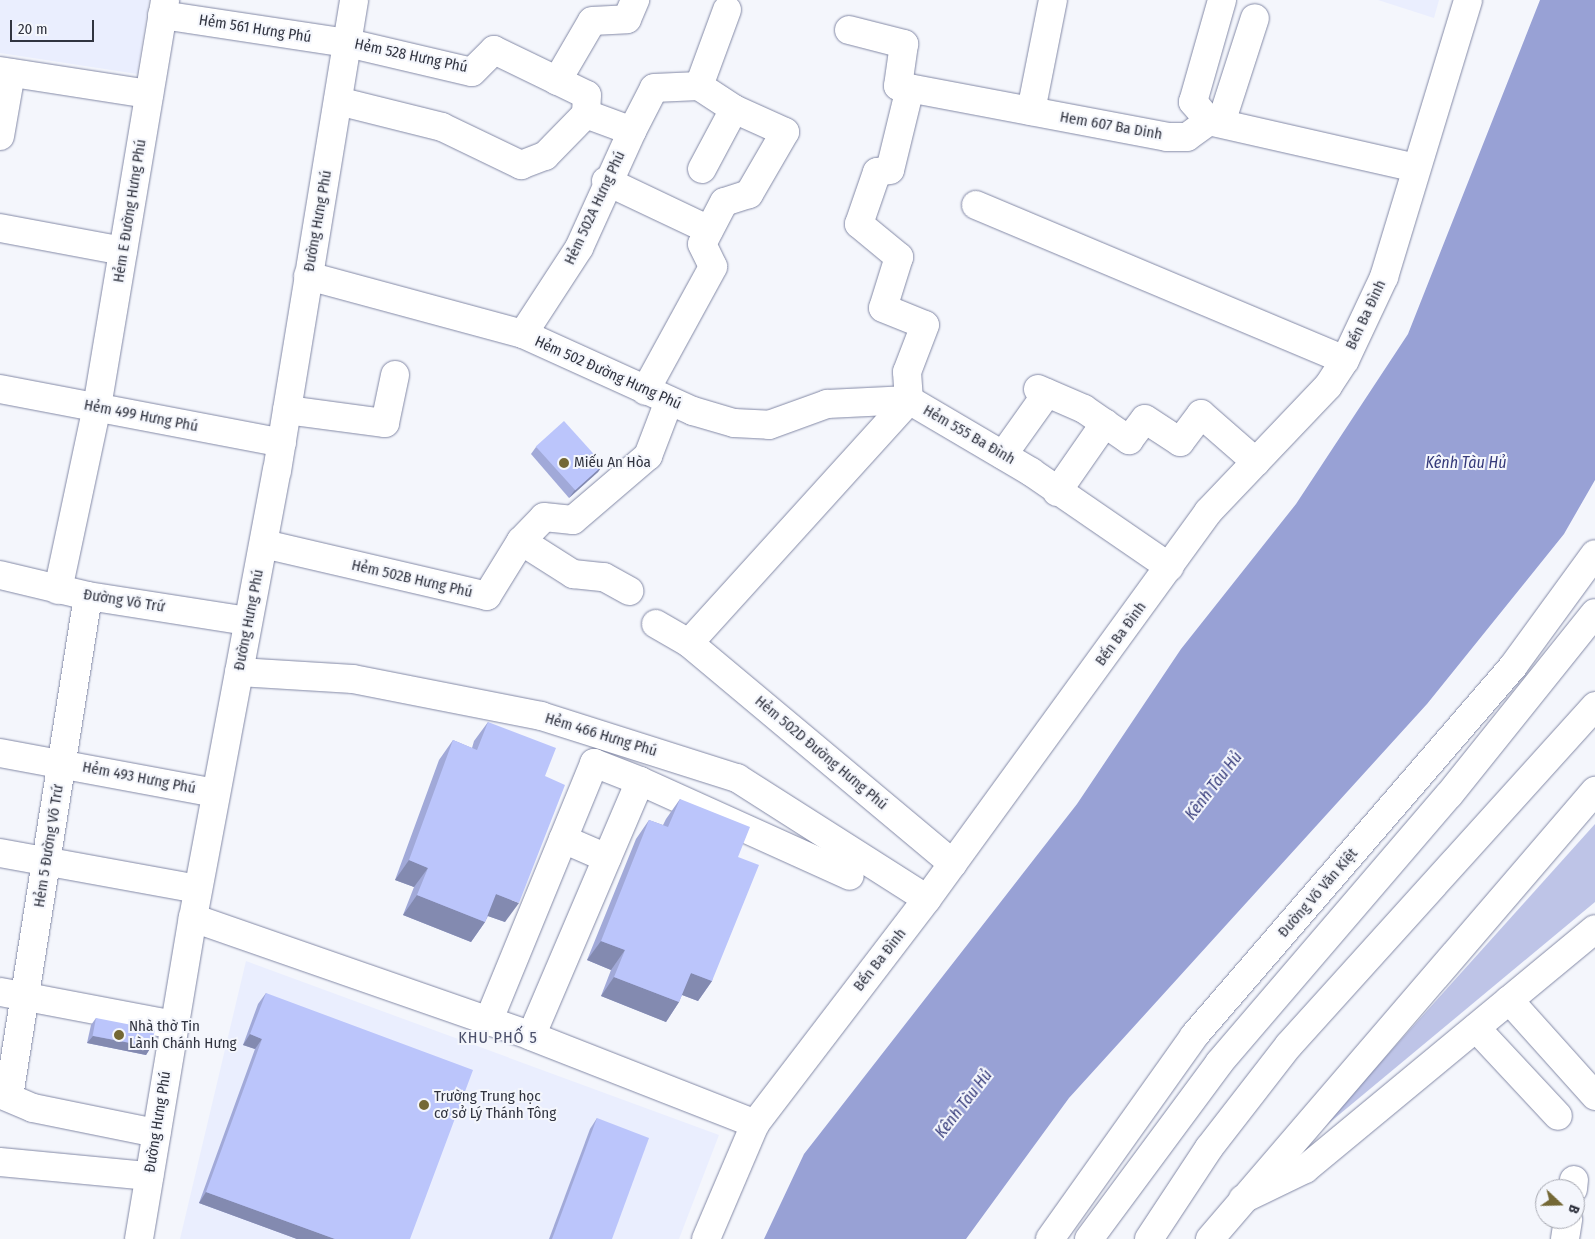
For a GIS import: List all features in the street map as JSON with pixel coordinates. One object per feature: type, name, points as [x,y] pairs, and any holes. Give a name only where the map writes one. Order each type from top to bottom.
[{"type":"main road","name":"Đường Hưng Phú","points":[[139,1239],[192,918],[282,443],[354,0]]},
{"type":"main road","points":[[557,81],[590,10],[627,19],[634,0]]},
{"type":"main road","points":[[1031,111],[1053,0]]},
{"type":"main road","points":[[1222,0],[1193,102],[1215,122],[1416,168]]},
{"type":"main road","name":"Bến Ba Đình","points":[[706,1239],[755,1124],[927,900],[1208,512],[1328,386],[1345,360],[1384,277],[1468,0]]},
{"type":"main road","name":"Hẻm 561 Hưng Phú","points":[[164,8],[348,43]]},
{"type":"main road","name":"Hẻm E Đường Hưng Phú","points":[[58,590],[98,407],[164,8]]},
{"type":"main road","points":[[699,86],[727,10]]},
{"type":"main road","points":[[1215,122],[1255,18]]},
{"type":"main road","points":[[849,30],[904,44],[898,86],[910,88]]},
{"type":"main road","name":"Hẻm 528 Hưng Phú","points":[[348,43],[472,72],[494,50],[587,95],[586,114]]},
{"type":"main road","points":[[0,136],[6,72],[150,94]]},
{"type":"main road","points":[[338,101],[442,127],[521,165],[545,156],[586,114],[632,131],[654,88],[699,86],[734,109],[785,132],[749,194],[724,202],[702,244],[713,266],[657,396]]},
{"type":"main road","name":"Hem 607 Ba Dinh","points":[[910,88],[1167,137],[1188,137],[1215,122]]},
{"type":"main road","name":"Hẻm 555 Ba Đình","points":[[910,88],[890,170],[877,172],[859,224],[899,257],[883,308],[925,325],[907,372],[909,400],[1003,455],[1169,567]]},
{"type":"main road","points":[[702,169],[734,109]]},
{"type":"main road","name":"Hẻm 502A Hưng Phú","points":[[523,334],[579,248],[606,181],[632,131]]},
{"type":"main road","points":[[606,181],[709,230]]},
{"type":"main road","points":[[976,204],[1345,360]]},
{"type":"main road","points":[[0,228],[124,251]]},
{"type":"main road","name":"Hẻm 502 Đường Hưng Phú","points":[[308,276],[523,334],[657,396],[734,423],[769,425],[827,404],[909,400]]},
{"type":"main road","points":[[287,410],[385,423],[395,375]]},
{"type":"main road","name":"Hẻm 499 Hưng Phú","points":[[0,389],[282,443]]},
{"type":"main road","points":[[1003,455],[1043,391],[1105,423],[1129,440],[1145,419],[1180,442],[1201,414],[1256,462]]},
{"type":"main road","name":"Hẻm 502B Hưng Phú","points":[[264,544],[487,596],[522,541],[544,517],[573,520],[648,456],[657,396]]},
{"type":"main road","points":[[689,643],[909,400]]},
{"type":"main road","points":[[1057,492],[1105,423]]},
{"type":"main road","points":[[522,541],[573,574],[604,577],[629,591]]},
{"type":"main road","name":"Đường Võ Văn Kiệt","points":[[1050,1239],[1194,1036],[1514,665],[1595,554]]},
{"type":"main road","name":"Đường Võ Trứ","points":[[0,575],[88,596],[248,621]]},
{"type":"main road","name":"Hẻm 5 Đường Võ Trứ","points":[[5,1095],[12,994],[48,862],[88,596]]},
{"type":"main road","points":[[1089,1239],[1219,1063],[1449,795],[1595,613]]},
{"type":"main road","name":"Hẻm 502D Đường Hưng Phú","points":[[656,624],[689,643],[953,864]]},
{"type":"main road","points":[[1449,795],[1514,665]]},
{"type":"main road","name":"Hẻm 466 Hưng Phú","points":[[239,672],[353,678],[541,716],[737,778],[927,900]]},
{"type":"main road","points":[[1148,1239],[1209,1148],[1296,1038],[1595,706]]},
{"type":"main road","name":"Hẻm 493 Hưng Phú","points":[[0,752],[62,762],[215,793]]},
{"type":"main road","points":[[488,1022],[594,762],[850,876]]},
{"type":"main road","points":[[530,1036],[640,781]]},
{"type":"main road","points":[[1212,1237],[1239,1201],[1595,792]]},
{"type":"main road","points":[[563,839],[607,858]]},
{"type":"main road","points":[[0,853],[198,889]]},
{"type":"main road","points":[[192,918],[530,1036],[755,1124]]},
{"type":"main road","points":[[1239,1201],[1305,1170],[1595,929]]},
{"type":"main road","points":[[12,994],[174,1025]]},
{"type":"main road","points":[[1509,1000],[1595,1096]]},
{"type":"main road","points":[[1476,1028],[1558,1116]]},
{"type":"main road","points":[[5,1095],[33,1108],[156,1133]]},
{"type":"main road","points":[[0,1162],[149,1176]]},
{"type":"shaded area","points":[[0,0],[149,0],[137,74],[0,53]]},
{"type":"shaded area","points":[[1378,0],[1439,0],[1434,18]]},
{"type":"shaded area","points":[[1595,824],[1595,902],[1317,1133]]},
{"type":"shaded area","name":"Trường Trung học cơ sở Lý Thánh Tông","points":[[246,961],[719,1135],[679,1239],[180,1239]]},
{"type":"water","name":"Kênh Tàu Hủ","points":[[1540,0],[1595,0],[1595,480],[1564,534],[1427,704],[1069,1098],[966,1239],[764,1239],[804,1154],[1077,804],[1181,649],[1296,504],[1408,334]]},
{"type":"building","name":"Miếu An Hòa","points":[[564,421],[603,465],[575,490],[536,446]]},
{"type":"building","points":[[488,722],[556,748],[545,776],[565,785],[519,903],[496,894],[485,922],[417,895],[428,868],[409,860],[453,740],[477,750]]},
{"type":"building","points":[[680,799],[750,827],[738,857],[759,865],[712,981],[691,973],[679,1002],[614,977],[625,950],[601,941],[649,820],[668,827]]},
{"type":"building","points":[[266,993],[473,1070],[410,1239],[335,1239],[206,1192],[262,1039],[250,1034]]},
{"type":"building","name":"Nhà thờ Tin Lành Chánh Hưng","points":[[96,1018],[155,1029],[151,1047],[93,1036]]},
{"type":"building","points":[[597,1118],[649,1138],[612,1239],[552,1239]]},
{"type":"place","name":"Miếu An Hòa","points":[[564,463]]},
{"type":"place","name":"Nhà thờ Tin Lành Chánh Hưng","points":[[119,1035]]},
{"type":"place","name":"Trường Trung học cơ sở Lý Thánh Tông","points":[[424,1105]]},
{"type":"district","name":"KHU PHỐ 5","points":[[498,1038]]}]
